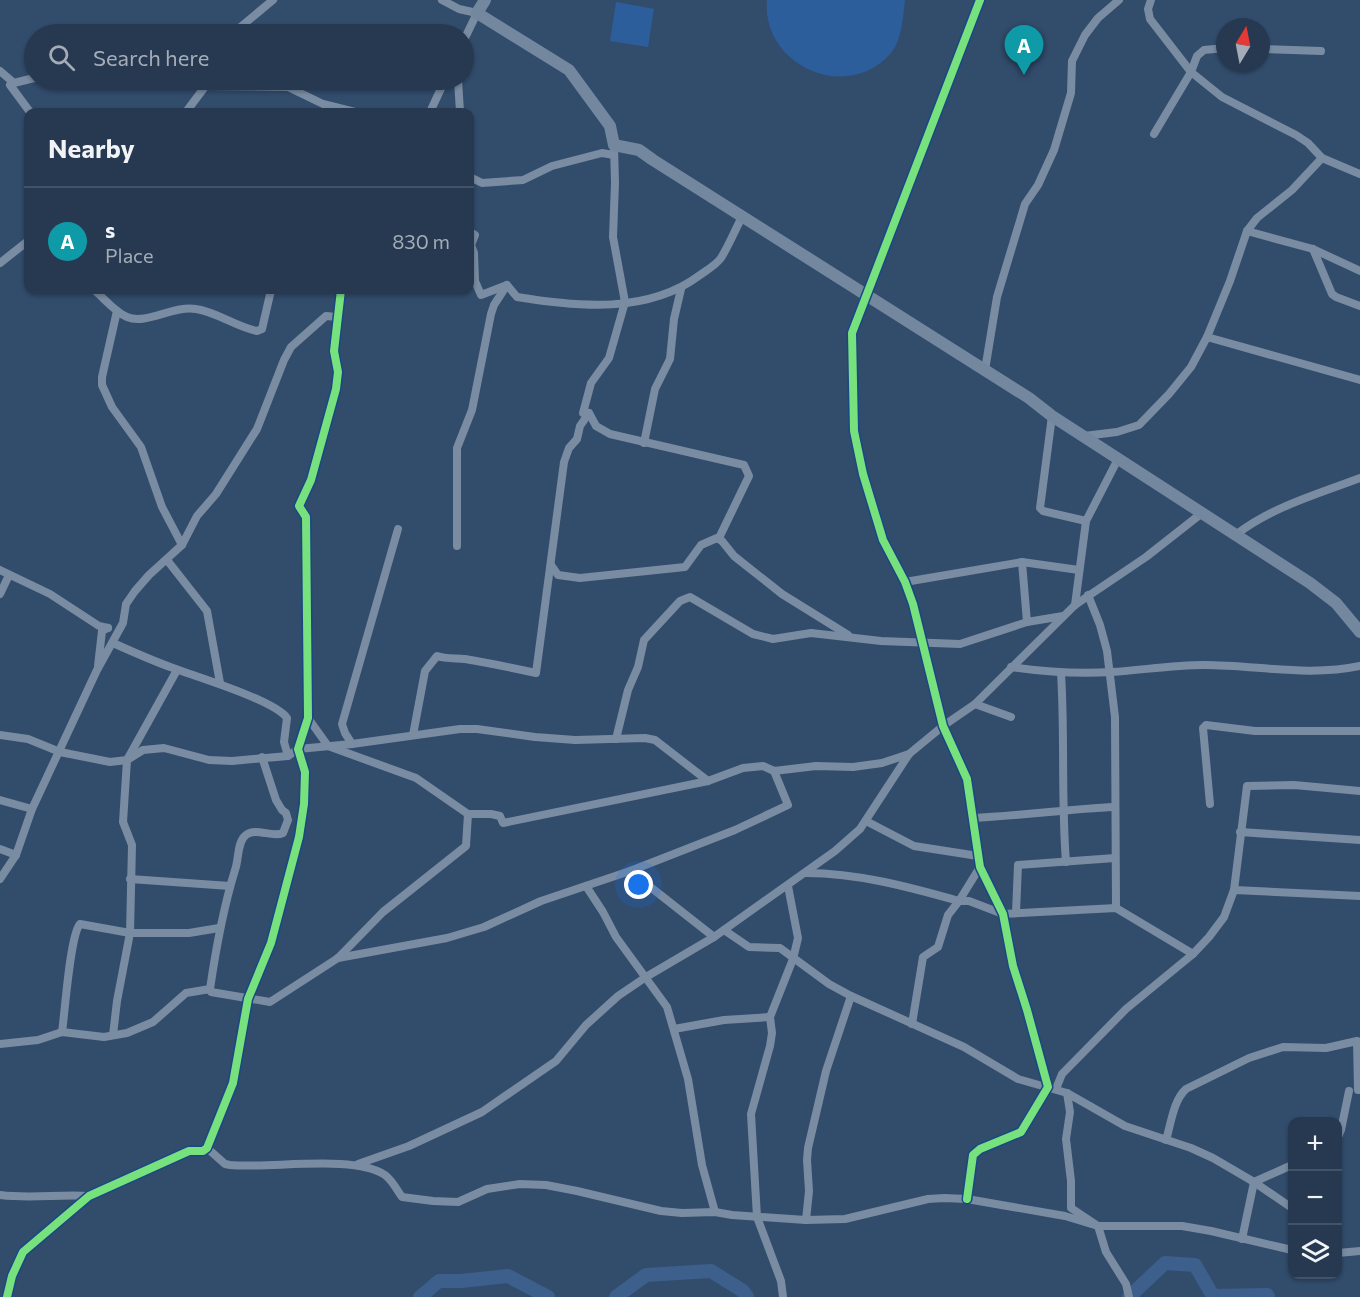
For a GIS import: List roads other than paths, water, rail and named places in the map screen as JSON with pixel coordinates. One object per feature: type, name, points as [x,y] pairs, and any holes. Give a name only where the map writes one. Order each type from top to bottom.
[{"type":"street","points":[[244,24],[273,0]]},
{"type":"street","points":[[442,0],[459,9],[477,13],[569,70],[610,126],[614,150],[613,237],[625,302],[609,358],[591,383],[586,396],[583,412],[589,413]]},
{"type":"street","points":[[472,24],[485,0]]},
{"type":"street","points":[[980,0],[913,178],[865,294],[851,340],[854,430],[863,474],[883,540],[905,582],[923,642],[943,726],[968,779],[980,867],[1003,914],[1013,966],[1052,1088]]},
{"type":"street","points":[[985,370],[997,297],[1026,201],[1034,192],[1054,150],[1071,93],[1072,62],[1085,35],[1098,18],[1119,0]]},
{"type":"street","points":[[1151,0],[1148,9],[1150,20],[1191,72],[1222,97],[1296,135],[1308,143],[1322,158],[1360,174]]},
{"type":"street","points":[[1154,134],[1191,72],[1197,56],[1204,50],[1216,49]]},
{"type":"street","points":[[1270,49],[1321,51]]},
{"type":"street","points":[[0,71],[12,84],[27,108]]},
{"type":"street","points":[[0,90],[24,81]]},
{"type":"street","points":[[189,108],[203,90]]},
{"type":"street","points":[[294,90],[323,104],[339,108]]},
{"type":"street","points":[[432,108],[440,90]]},
{"type":"street","points":[[459,90],[460,108]]},
{"type":"street","points":[[474,179],[482,183],[523,180],[552,166],[602,153],[614,150],[639,150],[985,370],[1052,416],[1236,534],[1326,595],[1360,632]]},
{"type":"street","points":[[1084,436],[1117,432],[1140,425],[1169,394],[1191,367],[1208,337],[1247,231],[1257,218],[1292,190],[1322,158]]},
{"type":"street","points":[[507,285],[518,297],[545,302],[591,305],[649,300],[681,289],[720,259],[742,217]]},
{"type":"street","points":[[1247,231],[1312,249],[1360,271]]},
{"type":"street","points":[[0,263],[24,244]]},
{"type":"street","points":[[1312,249],[1332,294],[1360,306]]},
{"type":"street","points":[[474,253],[475,281],[481,295],[507,285]]},
{"type":"street","points":[[457,546],[457,448],[472,410],[494,305],[507,285]]},
{"type":"street","points":[[644,443],[655,389],[670,359],[673,325],[681,289]]},
{"type":"street","points":[[98,294],[126,317],[137,319],[180,308],[199,309],[257,332],[262,328],[270,294]]},
{"type":"street","points":[[0,735],[28,739],[60,752],[110,762],[128,760],[144,750],[164,748],[217,761],[232,761],[288,756],[298,748],[308,718],[306,517],[299,506],[311,480],[336,388],[338,372],[334,351],[340,294]]},
{"type":"street","points":[[117,311],[102,385],[112,407],[141,447],[162,507],[182,545]]},
{"type":"street","points":[[0,879],[16,855],[32,809],[97,670],[123,623],[126,604],[130,597],[149,575],[182,545],[197,516],[216,494],[257,429],[291,347],[326,316],[337,317]]},
{"type":"street","points":[[1208,337],[1360,380]]},
{"type":"street","points":[[589,413],[596,426],[605,432],[744,465],[749,476],[748,480],[719,538]]},
{"type":"street","points":[[413,735],[425,671],[437,656],[536,673],[564,462],[569,448],[577,439],[580,426],[589,413]]},
{"type":"street","points":[[1052,416],[1040,508],[1043,511],[1086,521]]},
{"type":"street","points":[[1075,605],[1086,521],[1118,459]]},
{"type":"street","points":[[1236,534],[1272,512],[1360,478]]},
{"type":"street","points":[[207,1148],[225,1164],[230,1165],[358,1164],[409,1146],[482,1112],[556,1061],[586,1025],[618,996],[714,937],[848,841],[866,820],[909,754],[975,704],[1075,605],[1146,557],[1202,513]]},
{"type":"street","points":[[352,744],[342,724],[398,530]]},
{"type":"street","points":[[551,565],[558,574],[571,578],[686,567],[701,545],[713,538],[719,538]]},
{"type":"street","points":[[719,538],[730,553],[782,594],[851,637]]},
{"type":"street","points":[[167,560],[207,611],[220,683]]},
{"type":"street","points":[[905,582],[1022,562],[1079,570]]},
{"type":"street","points":[[1022,562],[1027,622]]},
{"type":"street","points":[[0,570],[50,594],[99,626],[108,628],[102,631],[97,670]]},
{"type":"street","points":[[0,594],[9,574]]},
{"type":"street","points":[[1088,595],[1103,636],[1115,717],[1116,908]]},
{"type":"street","points":[[616,739],[628,690],[638,668],[644,640],[680,601],[690,597],[729,621],[764,638],[782,638],[811,633],[881,641],[968,643],[1027,622],[1063,616]]},
{"type":"street","points":[[113,644],[177,670],[220,683],[285,715],[287,722],[284,741],[288,756]]},
{"type":"street","points":[[1011,667],[1061,673],[1201,665],[1277,670],[1329,670],[1360,666]]},
{"type":"street","points":[[113,1035],[130,933],[132,845],[123,822],[128,760],[177,670]]},
{"type":"street","points":[[1061,673],[1064,712],[1062,809],[1066,862]]},
{"type":"street","points":[[975,704],[1011,717]]},
{"type":"street","points":[[308,718],[328,746],[416,778],[468,814],[491,813],[500,816],[503,823],[708,781],[743,768],[763,766],[774,771],[816,766],[854,767],[882,763],[909,754]]},
{"type":"street","points":[[1210,804],[1203,728],[1206,725],[1255,731],[1360,731]]},
{"type":"street","points":[[298,748],[477,729],[536,737],[645,738],[655,740],[708,781]]},
{"type":"street","points":[[7,1295],[12,1276],[23,1252],[89,1196],[172,1158],[207,1148],[233,1083],[249,999],[271,943],[299,837],[304,804],[305,772],[298,748]]},
{"type":"street","points":[[210,989],[219,928],[241,841],[246,834],[252,832],[279,835],[283,833],[288,820],[286,813],[276,800],[262,757]]},
{"type":"street","points":[[338,958],[456,936],[484,927],[541,901],[630,871],[735,830],[788,805],[774,771]]},
{"type":"street","points":[[967,1199],[973,1155],[980,1149],[1021,1132],[1066,1070],[1126,1009],[1193,954],[1224,917],[1234,890],[1248,785],[1294,785],[1360,791]]},
{"type":"street","points":[[0,800],[32,809]]},
{"type":"street","points":[[972,818],[1007,817],[1062,809],[1115,807]]},
{"type":"street","points":[[210,989],[211,992],[270,1002],[338,958],[383,912],[466,846],[468,814]]},
{"type":"street","points":[[866,820],[914,846],[978,856]]},
{"type":"street","points":[[1240,832],[1360,840]]},
{"type":"street","points":[[0,849],[16,855]]},
{"type":"street","points":[[1016,913],[1018,865],[1115,858]]},
{"type":"street","points":[[912,1024],[923,957],[938,947],[948,915],[980,867]]},
{"type":"street","points":[[630,871],[714,937]]},
{"type":"street","points":[[806,873],[838,873],[959,901],[969,901],[1003,914],[1116,908],[1193,954]]},
{"type":"street","points":[[130,879],[230,886]]},
{"type":"street","points":[[586,886],[616,937],[667,1007],[688,1079],[702,1165],[715,1212]]},
{"type":"street","points":[[783,1297],[781,1281],[757,1217],[751,1114],[770,1046],[772,1034],[770,1017],[793,958],[798,938],[788,886]]},
{"type":"street","points":[[1234,890],[1360,896]]},
{"type":"street","points":[[62,1032],[72,951],[78,925],[82,923],[130,933],[189,933],[219,928]]},
{"type":"street","points":[[724,930],[749,947],[780,948],[829,984],[964,1047],[1018,1079],[1067,1093],[1113,1121],[1213,1158],[1288,1205]]},
{"type":"street","points":[[0,1044],[38,1041],[62,1032],[104,1038],[127,1033],[153,1022],[186,993],[210,989]]},
{"type":"street","points":[[806,1220],[808,1148],[826,1071],[851,996]]},
{"type":"street","points":[[674,1029],[724,1020],[770,1017]]},
{"type":"street","points":[[1166,1140],[1173,1114],[1181,1094],[1186,1089],[1249,1058],[1283,1047],[1326,1048],[1357,1041],[1358,1090],[1360,1090]]},
{"type":"street","points":[[1342,1125],[1349,1090]]},
{"type":"street","points":[[1067,1093],[1070,1112],[1066,1139],[1071,1181],[1071,1208],[1098,1226],[1106,1252],[1126,1284],[1129,1297]]},
{"type":"street","points":[[358,1164],[383,1173],[402,1197],[411,1200],[458,1202],[487,1189],[520,1184],[546,1185],[661,1211],[715,1212],[806,1220],[845,1219],[928,1199],[967,1199],[1065,1216],[1098,1226],[1182,1226],[1211,1230],[1288,1249]]},
{"type":"street","points":[[1254,1182],[1288,1167]]},
{"type":"street","points":[[1242,1239],[1254,1182]]},
{"type":"street","points":[[0,1195],[89,1196]]},
{"type":"street","points":[[1342,1252],[1360,1251]]},
{"type":"waterway","points":[[1129,1297],[1165,1263],[1195,1265],[1213,1296],[1267,1295],[1268,1297]]},
{"type":"waterway","points":[[616,1297],[646,1275],[711,1271],[743,1291],[747,1297]]},
{"type":"waterway","points":[[420,1297],[439,1281],[508,1276],[548,1297]]},
{"type":"place","name":"s","points":[[1024,75]]}]
